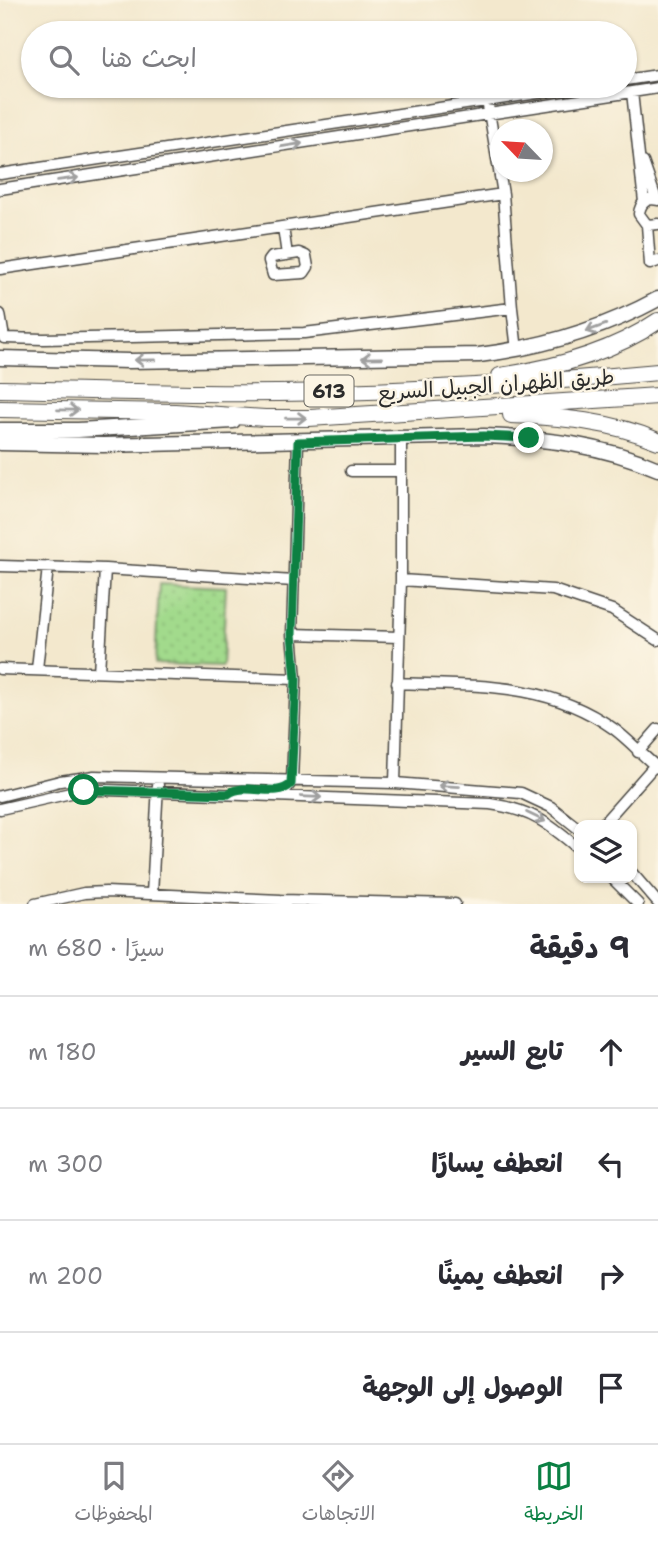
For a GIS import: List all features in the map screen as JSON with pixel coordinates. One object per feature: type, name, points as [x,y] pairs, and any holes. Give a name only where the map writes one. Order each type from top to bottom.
[{"type":"highway","points":[[400,390],[523,373],[555,365],[594,354],[624,341],[658,321]]},
{"type":"highway","name":"طريق الظهران الجبيل السريع","points":[[0,389],[203,393],[400,390],[540,383],[658,372]]},
{"type":"highway","name":"طريق الظهران الجبيل السريع","points":[[0,409],[175,412],[265,418],[414,412],[658,396]]},
{"type":"highway","points":[[414,412],[573,418],[658,441]]},
{"type":"main road","points":[[0,358],[129,361],[479,355],[554,342],[601,327],[658,299]]},
{"type":"main road","points":[[0,430],[167,426],[265,418]]},
{"type":"main road","points":[[0,443],[103,445],[484,436],[529,438],[582,445],[618,454],[658,469]]},
{"type":"street","points":[[637,78],[658,75]]},
{"type":"street","points":[[637,91],[658,88]]},
{"type":"street","points":[[0,174],[501,98]]},
{"type":"street","points":[[0,190],[593,98]]},
{"type":"street","points":[[633,98],[643,202],[639,214],[655,228],[650,264],[658,261]]},
{"type":"street","points":[[487,100],[503,194],[517,350]]},
{"type":"street","points":[[639,149],[657,200],[643,202]]},
{"type":"street","points":[[0,269],[503,194]]},
{"type":"street","points":[[283,227],[287,255]]},
{"type":"street","points":[[0,314],[4,338],[44,338],[304,333],[512,308]]},
{"type":"street","points":[[395,783],[401,580],[401,439]]},
{"type":"street","points":[[228,794],[239,789],[284,789],[292,781],[296,679],[292,634],[298,442]]},
{"type":"street","points":[[351,471],[400,471]]},
{"type":"street","points":[[0,566],[105,569],[294,581]]},
{"type":"street","points":[[37,669],[48,567]]},
{"type":"street","points":[[99,672],[105,569]]},
{"type":"street","points":[[401,580],[553,590],[612,610],[658,640]]},
{"type":"street","points":[[292,634],[399,637]]},
{"type":"street","points":[[0,668],[296,679]]},
{"type":"street","points":[[397,683],[516,688],[561,700],[614,729],[656,766],[607,820]]},
{"type":"street","points":[[638,752],[658,729]]},
{"type":"street","points":[[0,796],[60,781],[94,776],[395,783],[521,793],[551,807],[574,825]]},
{"type":"street","points":[[152,894],[157,787],[162,782],[181,782],[188,778]]},
{"type":"street","points":[[0,809],[84,790],[428,801],[513,807],[542,819],[574,845]]},
{"type":"street","points":[[637,879],[658,903]]},
{"type":"street","points":[[617,883],[638,904]]},
{"type":"street","points":[[35,904],[84,893],[152,894],[167,900],[455,904]]},
{"type":"green space","points":[[159,584],[226,587],[222,666],[155,664]]},
{"type":"route","points":[[84,790],[228,794],[239,789],[284,789],[291,784],[296,679],[292,634],[298,442],[484,436],[529,438]]}]
